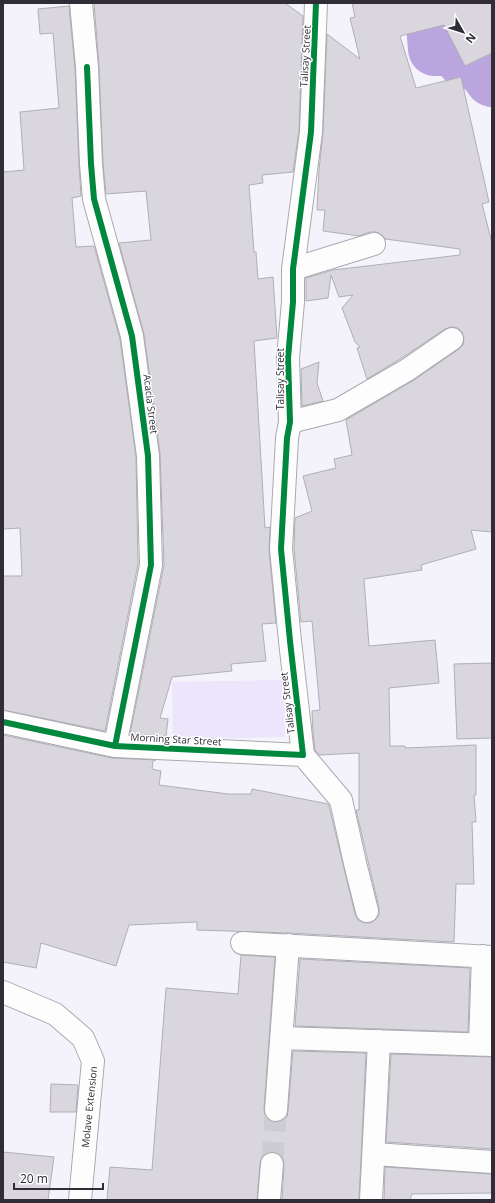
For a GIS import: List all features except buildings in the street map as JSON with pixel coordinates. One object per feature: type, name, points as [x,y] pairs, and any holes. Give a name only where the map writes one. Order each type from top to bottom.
[{"type":"street","name":"Acacia Street","points":[[82,3],[94,199],[132,336],[148,456],[151,565],[115,746]]},
{"type":"street","name":"Talisay Street","points":[[303,755],[281,549],[287,438],[290,422],[288,358],[293,302],[293,269],[311,132],[316,3]]},
{"type":"street","points":[[293,269],[374,244]]},
{"type":"street","points":[[290,422],[338,410],[407,370],[452,339]]},
{"type":"street","name":"Morning Star Street","points":[[3,722],[115,746],[303,755]]},
{"type":"street","points":[[303,755],[341,800],[354,863],[367,911]]},
{"type":"street","points":[[242,943],[488,956],[486,1045],[282,1038]]},
{"type":"street","points":[[276,1110],[288,945]]},
{"type":"street","name":"Molave Extension","points":[[3,992],[54,1014],[83,1038],[93,1061],[80,1200]]},
{"type":"street","points":[[371,1200],[379,1041]]},
{"type":"street","points":[[374,1154],[492,1162]]},
{"type":"street","points":[[269,1200],[272,1164]]},
{"type":"shaded area","points":[[285,680],[285,737],[173,739],[172,682]]},
{"type":"waterway","points":[[431,3],[435,49],[454,49],[465,62],[481,65],[492,80]]},
{"type":"tunnel","points":[[272,1164],[276,1110]]},
{"type":"cycle path","points":[[3,722],[115,746],[303,755],[281,549],[287,438],[290,422],[288,358],[293,302],[293,269],[311,132],[316,3]]},
{"type":"cycle path","points":[[87,67],[94,199],[132,336],[148,456],[151,565],[115,746]]}]
